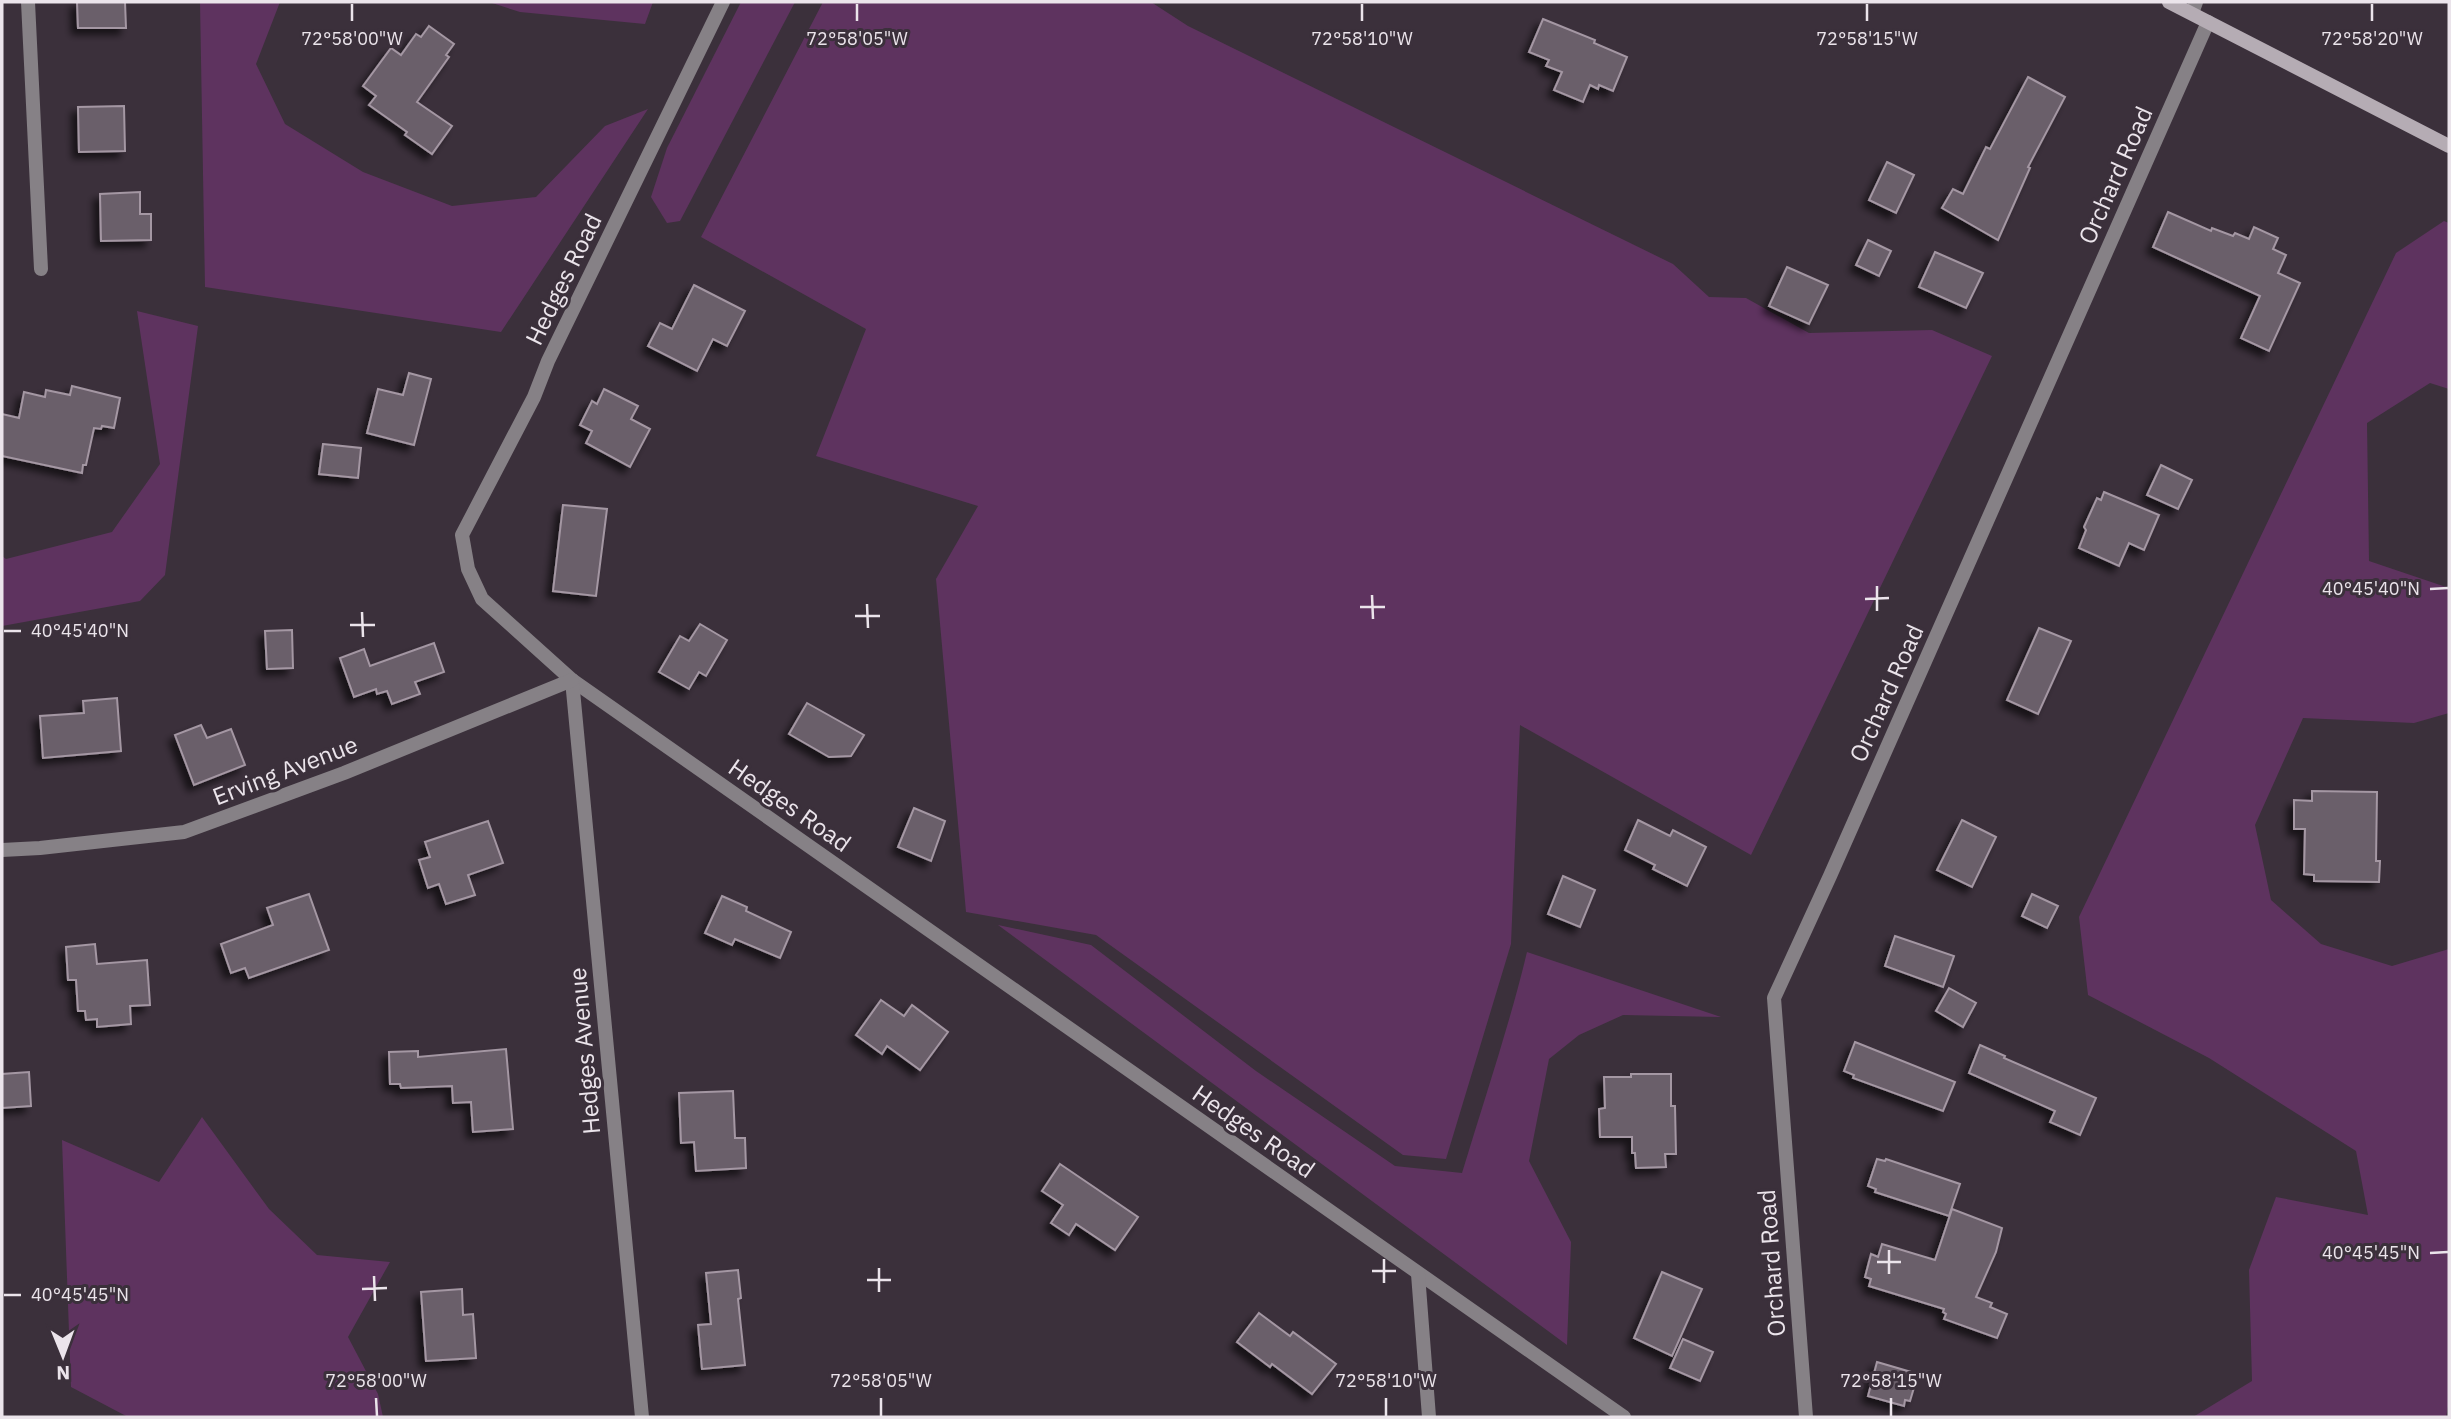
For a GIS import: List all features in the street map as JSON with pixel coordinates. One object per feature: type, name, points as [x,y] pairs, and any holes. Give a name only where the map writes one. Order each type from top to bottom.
[{"type":"main road","points":[[2169,2],[2194,7],[2208,22],[2449,146]]},
{"type":"street","points":[[28,2],[41,269]]},
{"type":"street","name":"Hedges Road","points":[[723,2],[548,361],[534,397],[462,536],[468,569],[482,599],[572,680],[1623,1417]]},
{"type":"street","name":"Orchard Road","points":[[1806,1417],[1773,998],[1830,876],[2208,22]]},
{"type":"street","name":"Erving Avenue","points":[[2,849],[40,848],[184,832],[344,773],[572,680]]},
{"type":"street","name":"Hedges Avenue","points":[[572,680],[642,1417]]},
{"type":"street","points":[[1418,1274],[1429,1417]]},
{"type":"shaded area","points":[[200,2],[280,2],[256,64],[285,124],[363,172],[452,206],[536,197],[605,126],[648,109],[501,332],[205,287]]},
{"type":"shaded area","points":[[489,2],[653,2],[645,24],[520,12]]},
{"type":"shaded area","points":[[741,2],[795,2],[680,221],[667,223],[651,197],[667,148]]},
{"type":"shaded area","points":[[823,2],[1151,2],[1188,26],[1673,264],[1709,297],[1746,298],[1809,333],[1932,330],[1992,356],[1751,855],[1520,725],[1511,944],[1446,1159],[1403,1155],[1096,935],[966,912],[936,579],[978,506],[816,456],[866,329],[701,237]]},
{"type":"shaded area","points":[[2444,221],[2449,223],[2449,389],[2430,383],[2367,423],[2369,561],[2449,588],[2449,713],[2414,723],[2303,718],[2255,825],[2271,900],[2321,944],[2392,966],[2449,949],[2449,1401],[2446,1417],[2193,1417],[2252,1381],[2249,1270],[2276,1197],[2368,1215],[2356,1151],[2209,1058],[2088,995],[2079,917],[2396,253]]},
{"type":"shaded area","points":[[137,311],[198,326],[165,575],[140,601],[2,626],[2,556],[6,559],[112,532],[160,464]]},
{"type":"shaded area","points":[[998,925],[1091,945],[1256,1071],[1395,1166],[1462,1173],[1527,952],[1721,1017],[1623,1015],[1579,1035],[1549,1059],[1529,1161],[1571,1242],[1567,1345]]},
{"type":"shaded area","points":[[202,1117],[269,1209],[317,1255],[390,1262],[348,1337],[378,1394],[383,1417],[128,1417],[71,1387],[62,1140],[159,1182]]},
{"type":"building","points":[[77,2],[125,2],[126,28],[78,28]]},
{"type":"building","points":[[1543,19],[1595,40],[1594,43],[1627,57],[1613,91],[1599,85],[1598,89],[1590,85],[1583,102],[1554,90],[1562,72],[1546,66],[1549,60],[1529,52]]},
{"type":"building","points":[[429,26],[454,44],[446,55],[449,57],[417,102],[452,126],[432,154],[369,105],[376,96],[363,86],[391,48],[401,55],[416,34],[421,37]]},
{"type":"building","points":[[2028,77],[2065,97],[2028,167],[2030,168],[1998,240],[1942,208],[1953,189],[1963,194],[1986,147],[1990,149]]},
{"type":"building","points":[[124,106],[125,151],[79,152],[78,107]]},
{"type":"building","points":[[1887,162],[1914,175],[1896,213],[1869,200]]},
{"type":"building","points":[[140,192],[140,214],[151,214],[151,240],[101,241],[100,194]]},
{"type":"building","points":[[2168,212],[2211,231],[2212,228],[2249,239],[2254,227],[2278,238],[2273,249],[2286,255],[2278,273],[2300,283],[2269,351],[2241,338],[2260,296],[2153,247]]},
{"type":"building","points":[[1868,240],[1891,251],[1879,276],[1856,265]]},
{"type":"building","points":[[1935,252],[1983,273],[1966,308],[1919,287]]},
{"type":"building","points":[[1787,267],[1828,285],[1809,324],[1769,306]]},
{"type":"building","points":[[694,285],[745,311],[727,346],[713,339],[697,371],[648,346],[660,323],[672,329]]},
{"type":"building","points":[[409,373],[431,379],[414,445],[367,433],[378,389],[403,395]]},
{"type":"building","points":[[72,386],[120,398],[114,428],[94,428],[82,473],[2,456],[2,414],[19,418],[24,392],[45,397],[46,390],[70,395]]},
{"type":"building","points":[[604,389],[638,406],[631,419],[650,429],[630,467],[586,443],[592,431],[580,425],[592,401],[597,404]]},
{"type":"building","points":[[323,444],[361,448],[358,478],[319,474]]},
{"type":"building","points":[[2161,465],[2192,480],[2178,509],[2147,495]]},
{"type":"building","points":[[2104,492],[2159,515],[2144,550],[2129,543],[2119,566],[2079,548],[2086,530],[2084,527],[2097,498],[2101,500]]},
{"type":"building","points":[[563,505],[607,509],[596,596],[553,591]]},
{"type":"building","points":[[700,624],[727,640],[706,676],[699,672],[689,689],[659,672],[680,636],[689,641]]},
{"type":"building","points":[[2039,628],[2071,641],[2038,714],[2007,700]]},
{"type":"building","points":[[292,630],[293,668],[267,669],[265,631]]},
{"type":"building","points":[[434,643],[444,672],[415,682],[420,694],[392,704],[387,691],[377,694],[376,689],[354,697],[340,658],[364,649],[370,666]]},
{"type":"building","points":[[117,698],[121,751],[43,758],[40,716],[84,713],[83,701]]},
{"type":"building","points":[[807,703],[864,735],[851,756],[829,757],[789,734]]},
{"type":"building","points":[[201,725],[207,738],[231,729],[245,765],[194,785],[175,735]]},
{"type":"building","points":[[2312,791],[2377,792],[2376,861],[2380,861],[2379,882],[2314,881],[2314,875],[2304,874],[2305,829],[2294,829],[2294,800],[2312,801]]},
{"type":"building","points":[[914,808],[945,821],[931,861],[898,847]]},
{"type":"building","points":[[1638,820],[1670,836],[1673,830],[1706,847],[1687,886],[1653,869],[1655,865],[1625,850]]},
{"type":"building","points":[[1962,820],[1996,837],[1972,887],[1937,870]]},
{"type":"building","points":[[488,821],[503,863],[468,875],[475,895],[446,904],[439,884],[428,888],[419,860],[430,857],[425,842]]},
{"type":"building","points":[[1563,876],[1595,890],[1580,927],[1548,914]]},
{"type":"building","points":[[309,894],[329,950],[249,978],[245,968],[231,973],[221,944],[273,925],[267,908]]},
{"type":"building","points":[[2032,894],[2058,906],[2047,928],[2022,916]]},
{"type":"building","points":[[722,896],[747,907],[746,911],[791,932],[780,958],[735,939],[732,945],[705,933]]},
{"type":"building","points":[[1895,936],[1954,956],[1943,987],[1885,966]]},
{"type":"building","points":[[95,944],[97,964],[147,960],[150,1005],[130,1006],[131,1024],[97,1027],[97,1019],[86,1020],[85,1011],[78,1011],[76,980],[68,980],[66,947]]},
{"type":"building","points":[[1949,988],[1976,1003],[1963,1027],[1936,1011]]},
{"type":"building","points":[[881,1000],[904,1016],[912,1005],[948,1032],[920,1070],[887,1046],[882,1054],[856,1035]]},
{"type":"building","points":[[1855,1042],[1955,1082],[1943,1111],[1853,1078],[1854,1075],[1844,1071]]},
{"type":"building","points":[[1980,1045],[2096,1098],[2080,1135],[2050,1122],[2055,1111],[1969,1073]]},
{"type":"building","points":[[506,1049],[513,1129],[473,1132],[471,1102],[453,1103],[452,1086],[401,1088],[400,1084],[390,1084],[389,1052],[418,1051],[418,1057]]},
{"type":"building","points":[[29,1072],[31,1106],[2,1108],[2,1074]]},
{"type":"building","points":[[1631,1074],[1671,1074],[1676,1154],[1665,1154],[1666,1167],[1636,1168],[1632,1137],[1600,1137],[1599,1109],[1605,1108],[1604,1077],[1631,1077]]},
{"type":"building","points":[[733,1091],[735,1138],[745,1138],[746,1168],[696,1171],[694,1142],[681,1143],[679,1093]]},
{"type":"building","points":[[1877,1159],[1886,1159],[1960,1184],[1949,1216],[1875,1192],[1876,1189],[1868,1186]]},
{"type":"building","points":[[1060,1164],[1138,1217],[1115,1250],[1076,1224],[1069,1235],[1051,1223],[1063,1205],[1042,1191]]},
{"type":"building","points":[[1952,1209],[2002,1228],[1996,1252],[1976,1297],[1992,1303],[1990,1307],[2007,1314],[1997,1338],[1944,1319],[1944,1309],[1869,1286],[1871,1279],[1865,1277],[1871,1254],[1878,1257],[1882,1244],[1935,1260]]},
{"type":"building","points":[[738,1270],[741,1298],[738,1299],[745,1365],[702,1369],[698,1325],[711,1324],[706,1273]]},
{"type":"building","points":[[1662,1272],[1702,1289],[1672,1356],[1634,1338]]},
{"type":"building","points":[[462,1289],[463,1315],[473,1314],[476,1358],[426,1361],[421,1292]]},
{"type":"building","points":[[1259,1313],[1290,1336],[1293,1332],[1336,1364],[1312,1394],[1237,1342]]},
{"type":"building","points":[[1683,1339],[1713,1352],[1700,1381],[1670,1368]]},
{"type":"building","points":[[1877,1362],[1918,1374],[1910,1401],[1905,1400],[1904,1406],[1868,1396]]}]
